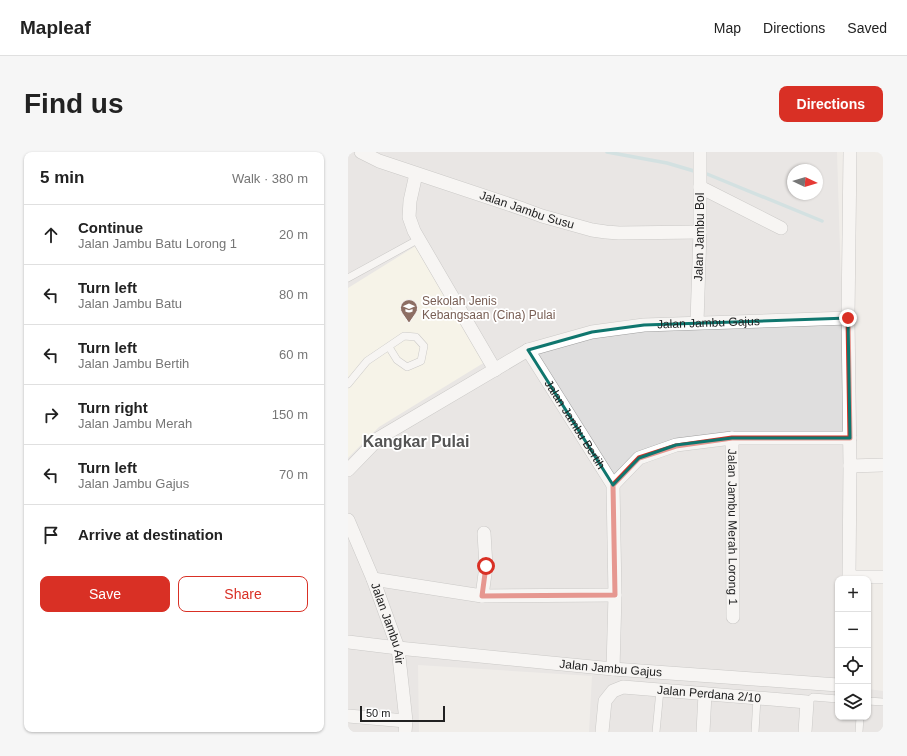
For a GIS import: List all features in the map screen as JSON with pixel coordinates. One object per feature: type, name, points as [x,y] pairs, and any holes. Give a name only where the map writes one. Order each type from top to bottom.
[{"type":"street","name":"Jalan Jambu Susu","points":[[361,152],[385,163],[416,174],[542,216],[592,230],[618,233],[700,232]]},
{"type":"street","name":"Jalan Jambu Bol","points":[[697,322],[700,232],[700,152]]},
{"type":"street","points":[[849,576],[850,438],[848,318],[850,152]]},
{"type":"street","points":[[416,174],[410,201],[409,217],[414,231],[495,370]]},
{"type":"street","points":[[700,187],[782,228]]},
{"type":"street","name":"Jalan Jambu Gajus","points":[[348,470],[379,438],[528,350],[592,332],[644,325],[848,318]]},
{"type":"street","name":"Jalan Jambu Bertih","points":[[528,350],[613,485]]},
{"type":"street","points":[[613,669],[615,595],[613,485],[639,458],[676,446],[732,438],[850,438]]},
{"type":"street","name":"Jalan Jambu Merah Lorong 1","points":[[732,438],[733,617]]},
{"type":"street","points":[[850,466],[883,465]]},
{"type":"street","name":"Jalan Jambu Air","points":[[348,520],[373,579],[398,648],[406,726]]},
{"type":"street","points":[[482,596],[486,566],[484,533]]},
{"type":"street","points":[[871,577],[883,577]]},
{"type":"street","points":[[373,579],[482,596],[615,595]]},
{"type":"street","name":"Jalan Jambu Gajus","points":[[348,642],[613,669],[835,685]]},
{"type":"street","name":"Jalan Perdana 2/10","points":[[602,732],[605,701],[613,691],[623,687],[807,702]]},
{"type":"street","points":[[703,732],[705,694]]},
{"type":"street","points":[[805,732],[807,702]]},
{"type":"street","points":[[348,716],[406,726]]},
{"type":"lane","points":[[348,278],[418,239]]},
{"type":"lane","points":[[348,384],[367,362],[389,346],[404,336],[416,337],[424,346],[421,361],[407,367],[397,360],[389,346]]},
{"type":"lane","points":[[656,732],[660,690]]},
{"type":"lane","points":[[807,702],[813,697],[835,699]]},
{"type":"lane","points":[[755,732],[757,698]]},
{"type":"lane","points":[[871,701],[883,702]]},
{"type":"lane","points":[[859,732],[860,720]]},
{"type":"highlighted area","points":[[848,318],[850,438],[732,438],[676,445],[639,458],[613,485],[528,350],[592,332],[644,325]]},
{"type":"shaded area","points":[[348,152],[837,152],[850,576],[835,576],[835,720],[871,720],[871,689],[883,691],[883,732],[589,732],[592,676],[418,665],[419,732],[348,732]]},
{"type":"shaded area","name":"Sekolah Jenis Kebangsaan (Cina) Pulai","points":[[422,242],[490,359],[379,427],[348,458],[348,288]]},
{"type":"waterway","points":[[607,152],[667,163],[694,171]]},
{"type":"waterway","points":[[707,174],[822,221]]},
{"type":"place","name":"Sekolah Jenis Kebangsaan (Cina) Pulai","points":[[409,323]]},
{"type":"district","name":"Kangkar Pulai","points":[[416,441]]},
{"type":"route","points":[[486,566],[482,596],[615,595],[613,485],[639,458],[676,446],[732,438],[850,438],[848,318]]}]
